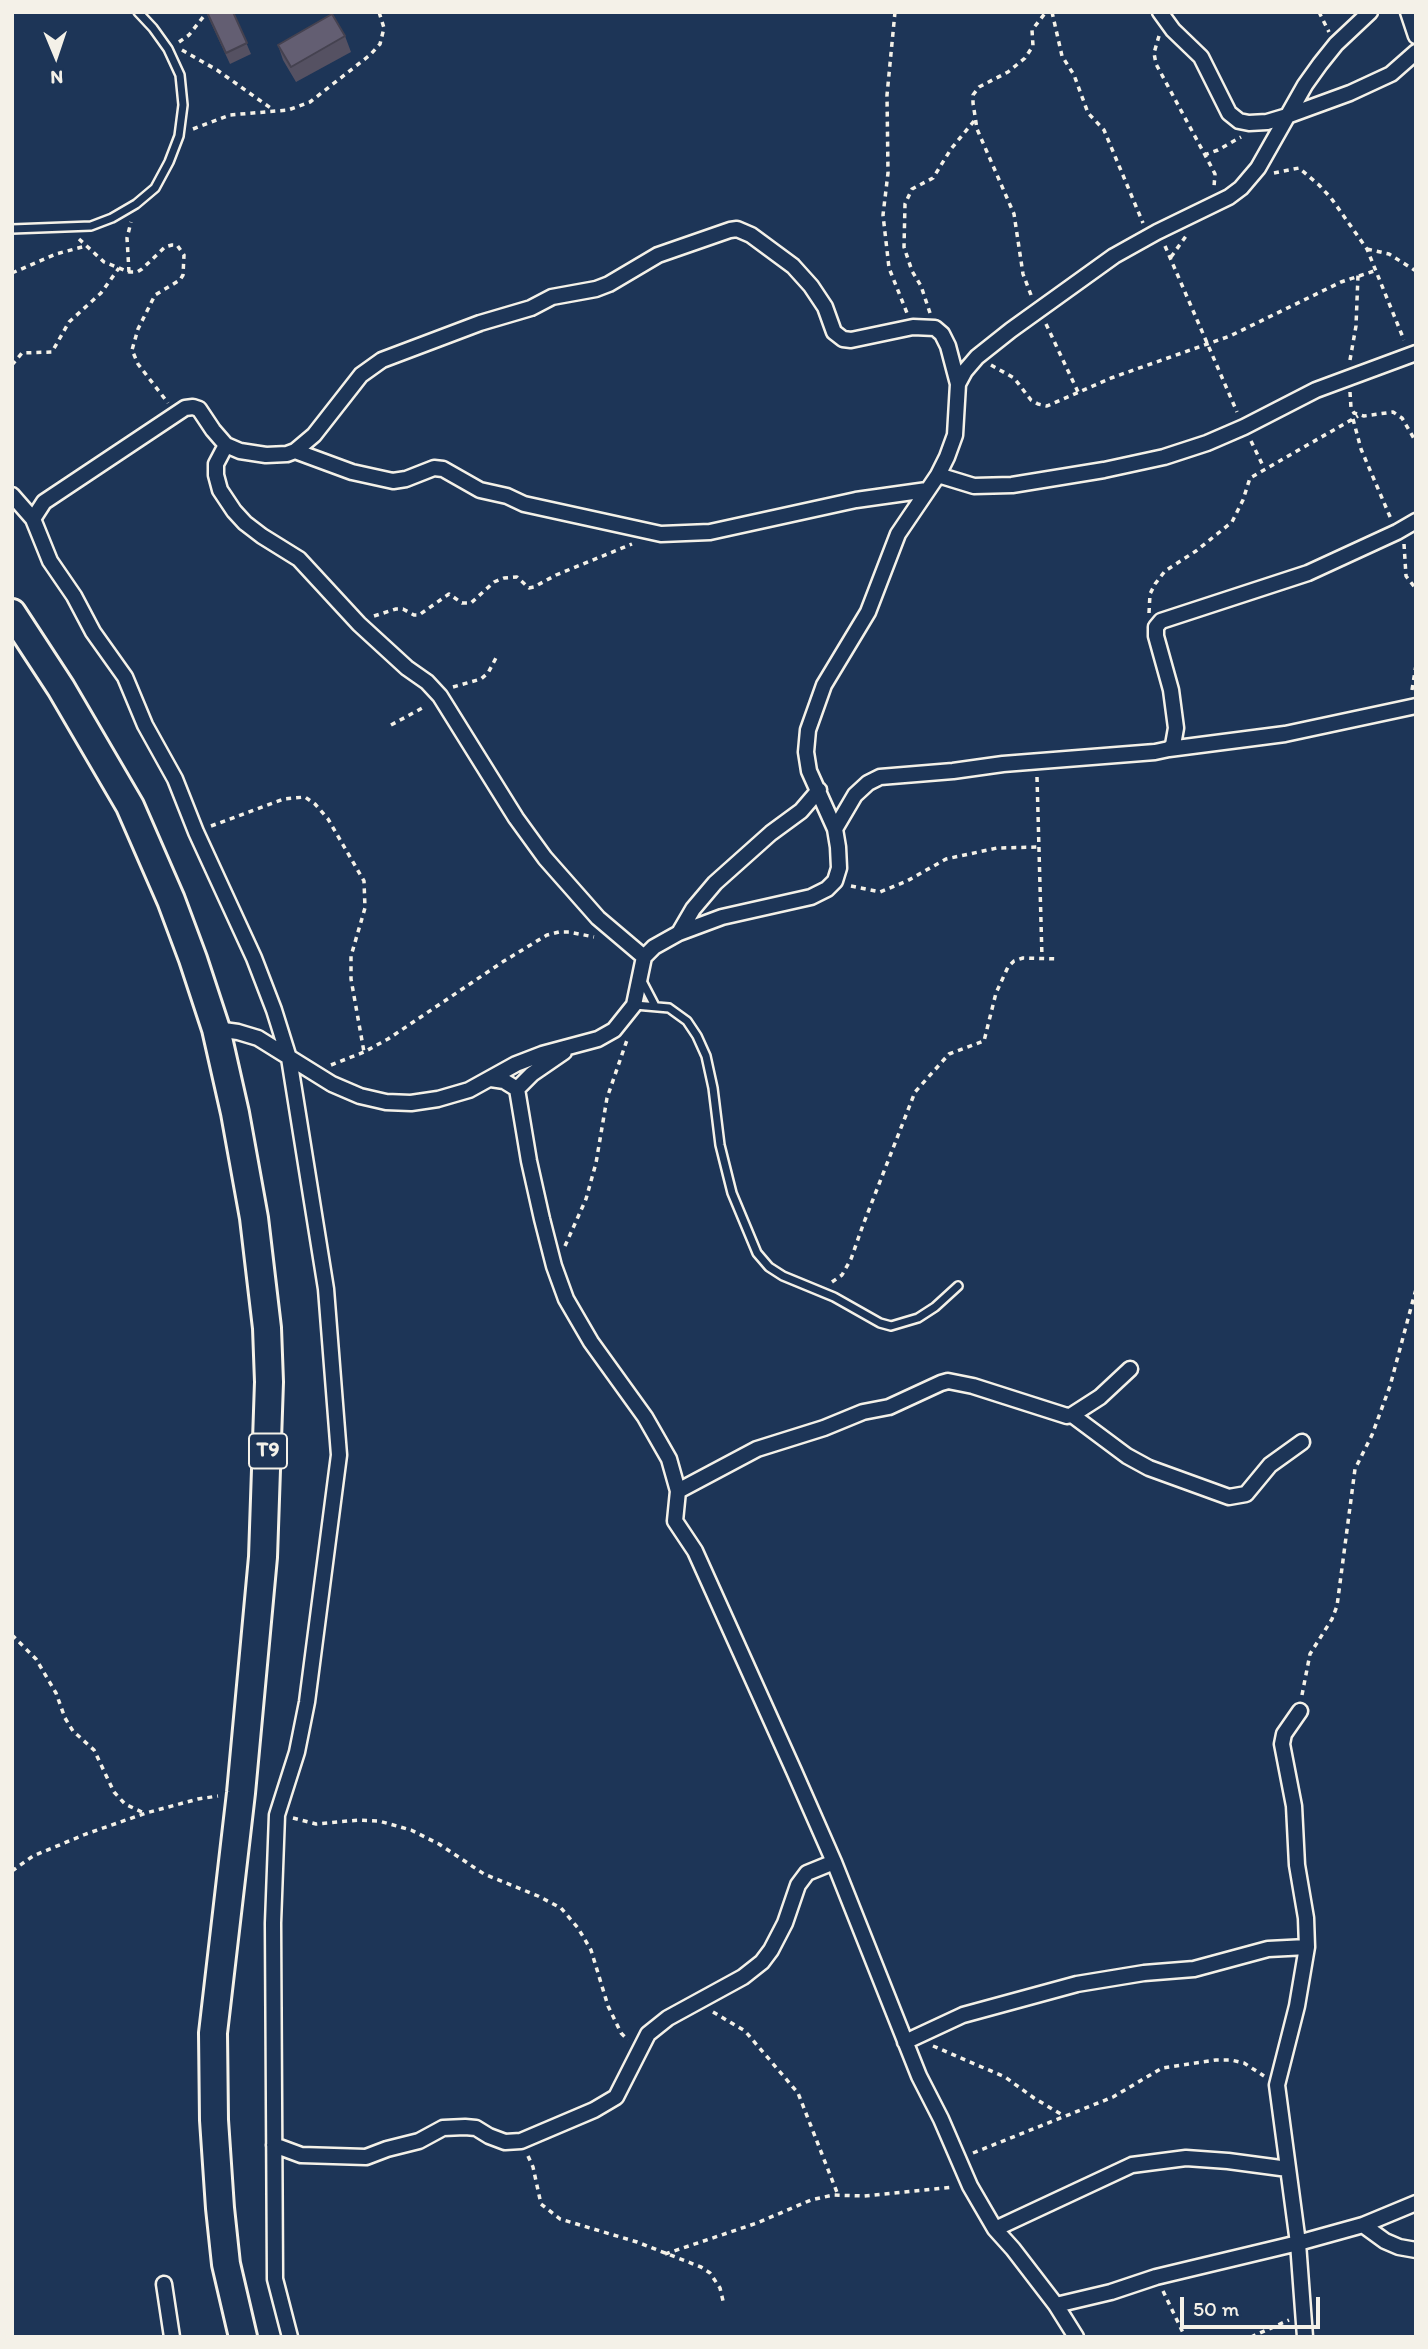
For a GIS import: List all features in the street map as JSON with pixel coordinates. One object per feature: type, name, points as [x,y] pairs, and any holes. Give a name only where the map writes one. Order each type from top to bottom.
[{"type":"highway","name":"T9","points":[[12,613],[61,688],[130,806],[193,959],[216,1029],[254,1218],[267,1328],[270,1382],[263,1557],[241,1793],[213,2033],[214,2120],[226,2264],[243,2337]]},
{"type":"street","points":[[958,384],[977,357],[1103,264],[1153,234],[1229,197],[1250,180],[1320,64],[1336,44],[1370,12]]},
{"type":"street","points":[[1408,12],[1416,36]]},
{"type":"street","points":[[1163,17],[1202,57],[1229,113],[1239,121],[1249,123],[1287,117],[1381,79],[1391,74],[1416,52]]},
{"type":"street","points":[[33,519],[44,502],[176,413],[193,407],[199,409],[226,445],[240,451],[277,456],[295,451],[321,427],[360,375],[382,360],[480,323],[531,308],[552,297],[596,289],[665,251],[730,230],[737,229],[751,235],[793,266],[811,286],[825,307],[834,332],[843,339],[851,340],[913,327],[934,328],[942,334],[948,346],[958,384],[955,435],[939,475],[898,534],[868,612],[824,685],[808,730],[806,752],[809,771],[835,829],[839,868],[835,881],[827,889],[811,897],[722,917],[679,933],[654,947],[644,957],[631,1009],[614,1030],[598,1039],[516,1064],[469,1090],[438,1098],[386,1102],[360,1096],[332,1084],[258,1038],[216,1029]]},
{"type":"street","points":[[939,475],[974,486],[1012,485],[1164,457],[1244,428],[1281,407],[1350,377],[1413,354]]},
{"type":"street","points":[[226,445],[216,464],[216,475],[220,490],[234,510],[262,536],[299,559],[359,624],[440,696],[516,818],[545,858],[598,918],[644,957]]},
{"type":"street","points":[[295,451],[376,479],[393,481],[434,468],[443,469],[480,490],[506,496],[524,505],[661,534],[710,532],[856,500],[927,490]]},
{"type":"street","points":[[12,495],[33,519],[50,561],[74,596],[93,632],[125,677],[145,725],[175,779],[196,832],[254,958],[289,1058],[326,1289],[339,1455],[307,1702],[297,1752],[277,1815],[273,1923],[275,2279],[290,2337]]},
{"type":"street","points":[[1169,749],[1176,737],[1175,715],[1156,636],[1156,627],[1161,621],[1308,573],[1416,521]]},
{"type":"street","points":[[835,829],[855,795],[867,783],[880,777],[1155,752],[1285,734],[1412,707]]},
{"type":"street","points":[[679,933],[693,909],[715,883],[771,833],[801,811],[819,790]]},
{"type":"street","points":[[517,1089],[532,1074],[570,1046]]},
{"type":"street","points":[[491,1079],[504,1081],[517,1089],[529,1161],[554,1266],[575,1317],[660,1441],[669,1459],[678,1491],[675,1521],[695,1551],[834,1862],[970,2186],[995,2230],[1056,2305],[1076,2337]]},
{"type":"street","points":[[678,1491],[757,1449],[824,1428],[863,1412],[889,1408],[948,1381],[1016,1398],[1061,1415],[1073,1415],[1100,1397],[1130,1369]]},
{"type":"street","points":[[1073,1415],[1127,1456],[1149,1468],[1229,1497],[1246,1494],[1270,1465],[1302,1442]]},
{"type":"street","points":[[1300,1711],[1284,1734],[1282,1744],[1294,1807],[1297,1865],[1306,1918],[1307,1947],[1297,2006],[1277,2085],[1298,2243],[1305,2337]]},
{"type":"street","points":[[274,2145],[301,2155],[366,2157],[419,2141],[443,2128],[465,2127],[476,2128],[505,2142],[521,2141],[594,2110],[616,2097],[648,2034],[668,2018],[743,1977],[762,1962],[785,1923],[798,1885],[807,1872],[834,1862]]},
{"type":"street","points":[[910,2040],[963,2015],[1077,1984],[1144,1973],[1194,1969],[1269,1949],[1307,1947]]},
{"type":"street","points":[[995,2230],[1143,2162],[1186,2158],[1288,2169]]},
{"type":"street","points":[[1056,2305],[1363,2225],[1416,2203]]},
{"type":"street","points":[[1363,2225],[1385,2241],[1416,2250]]},
{"type":"street","points":[[164,2284],[172,2337]]},
{"type":"lane","points":[[12,229],[91,226],[136,204],[155,188],[179,136],[183,105],[180,75],[169,49],[138,12]]},
{"type":"lane","points":[[640,974],[647,994],[655,1006]]},
{"type":"lane","points":[[631,1009],[655,1006],[678,1013],[698,1036],[706,1056],[713,1088],[725,1171],[757,1253],[769,1267],[891,1326],[918,1318],[958,1286]]},
{"type":"path","points":[[207,12],[189,35],[175,45],[217,70],[273,111]]},
{"type":"path","points":[[179,136],[230,115],[300,107],[310,102],[370,55],[384,35],[379,12]]},
{"type":"path","points":[[895,12],[887,95],[888,173],[883,215],[892,280],[913,327]]},
{"type":"path","points":[[1046,12],[1032,30],[1033,46],[1025,58],[1008,72],[976,90],[973,103],[974,121],[1010,201],[1027,289],[1040,310],[1078,392]]},
{"type":"path","points":[[1052,12],[1062,56],[1074,75],[1088,114],[1104,130],[1153,234],[1171,257],[1244,428],[1264,468]]},
{"type":"path","points":[[1163,17],[1154,58],[1215,174],[1209,205]]},
{"type":"path","points":[[934,328],[925,296],[908,261],[904,236],[905,204],[912,188],[933,178],[951,149],[974,121]]},
{"type":"path","points":[[1204,155],[1267,122]]},
{"type":"path","points":[[1250,180],[1299,168],[1319,185],[1367,249],[1413,354]]},
{"type":"path","points":[[129,272],[127,238],[136,204]]},
{"type":"path","points":[[66,228],[104,262],[129,272],[142,269],[165,247],[172,244],[177,245],[184,255],[183,275],[180,280],[155,295],[138,329],[132,350],[138,364],[176,413]]},
{"type":"path","points":[[12,274],[55,254],[86,246]]},
{"type":"path","points":[[1367,249],[1389,254],[1416,271]]},
{"type":"path","points":[[12,365],[22,354],[52,352],[69,322],[100,293],[120,268]]},
{"type":"path","points":[[977,357],[1014,378],[1031,400],[1048,406],[1134,370],[1208,345],[1358,275],[1377,270]]},
{"type":"path","points":[[1358,275],[1356,326],[1351,351],[1350,408],[1356,418],[1361,449],[1405,545],[1406,576],[1416,589]]},
{"type":"path","points":[[1156,627],[1149,615],[1148,605],[1155,584],[1165,572],[1232,522],[1250,478],[1264,468],[1356,418],[1393,412],[1402,418],[1416,442]]},
{"type":"path","points":[[359,624],[375,615],[396,609],[419,615],[449,594],[462,603],[471,603],[504,578],[517,577],[529,588],[534,587],[625,546],[661,534]]},
{"type":"path","points":[[1416,607],[1416,625]]},
{"type":"path","points":[[391,725],[454,686],[481,680],[497,656]]},
{"type":"path","points":[[1412,707],[1416,664]]},
{"type":"path","points":[[1037,761],[1042,958]]},
{"type":"path","points":[[196,832],[284,799],[305,797],[316,804],[328,819],[364,881],[365,908],[351,956],[351,979],[364,1052]]},
{"type":"path","points":[[835,881],[880,892],[899,885],[946,859],[997,848],[1040,847]]},
{"type":"path","points":[[312,1070],[342,1062],[364,1052],[547,935],[569,932],[624,941]]},
{"type":"path","points":[[818,1290],[842,1275],[851,1259],[915,1092],[949,1054],[984,1041],[996,993],[1008,967],[1014,961],[1023,958],[1059,958]]},
{"type":"path","points":[[554,1266],[574,1230],[586,1199],[596,1163],[607,1098],[627,1039],[631,1009]]},
{"type":"path","points":[[1300,1711],[1304,1675],[1310,1654],[1337,1606],[1355,1469],[1373,1435],[1390,1386],[1416,1289]]},
{"type":"path","points":[[12,1635],[36,1660],[56,1693],[65,1718],[73,1731],[94,1750],[114,1792],[134,1810],[146,1813]]},
{"type":"path","points":[[12,1871],[33,1856],[146,1813],[198,1799],[241,1793]]},
{"type":"path","points":[[277,1815],[316,1824],[379,1821],[411,1830],[439,1844],[484,1874],[561,1908],[578,1928],[591,1950],[608,2006],[621,2033],[639,2051]]},
{"type":"path","points":[[691,2004],[726,2018],[745,2031],[782,2077],[796,2089],[838,2195]]},
{"type":"path","points":[[910,2040],[1005,2077],[1064,2116]]},
{"type":"path","points":[[959,2159],[1113,2097],[1166,2067],[1231,2060],[1244,2063],[1277,2085]]},
{"type":"path","points":[[521,2141],[533,2167],[541,2204],[560,2219],[620,2236],[701,2267],[710,2273],[720,2288],[724,2305]]},
{"type":"path","points":[[665,2254],[758,2223],[811,2200],[838,2195],[864,2196],[970,2186]]},
{"type":"path","points":[[1156,2277],[1185,2337]]},
{"type":"path","points":[[1251,2337],[1303,2313]]},
{"type":"building","points":[[207,12],[233,12],[247,43],[226,53]]},
{"type":"building","points":[[332,14],[345,36],[291,67],[278,45]]}]
